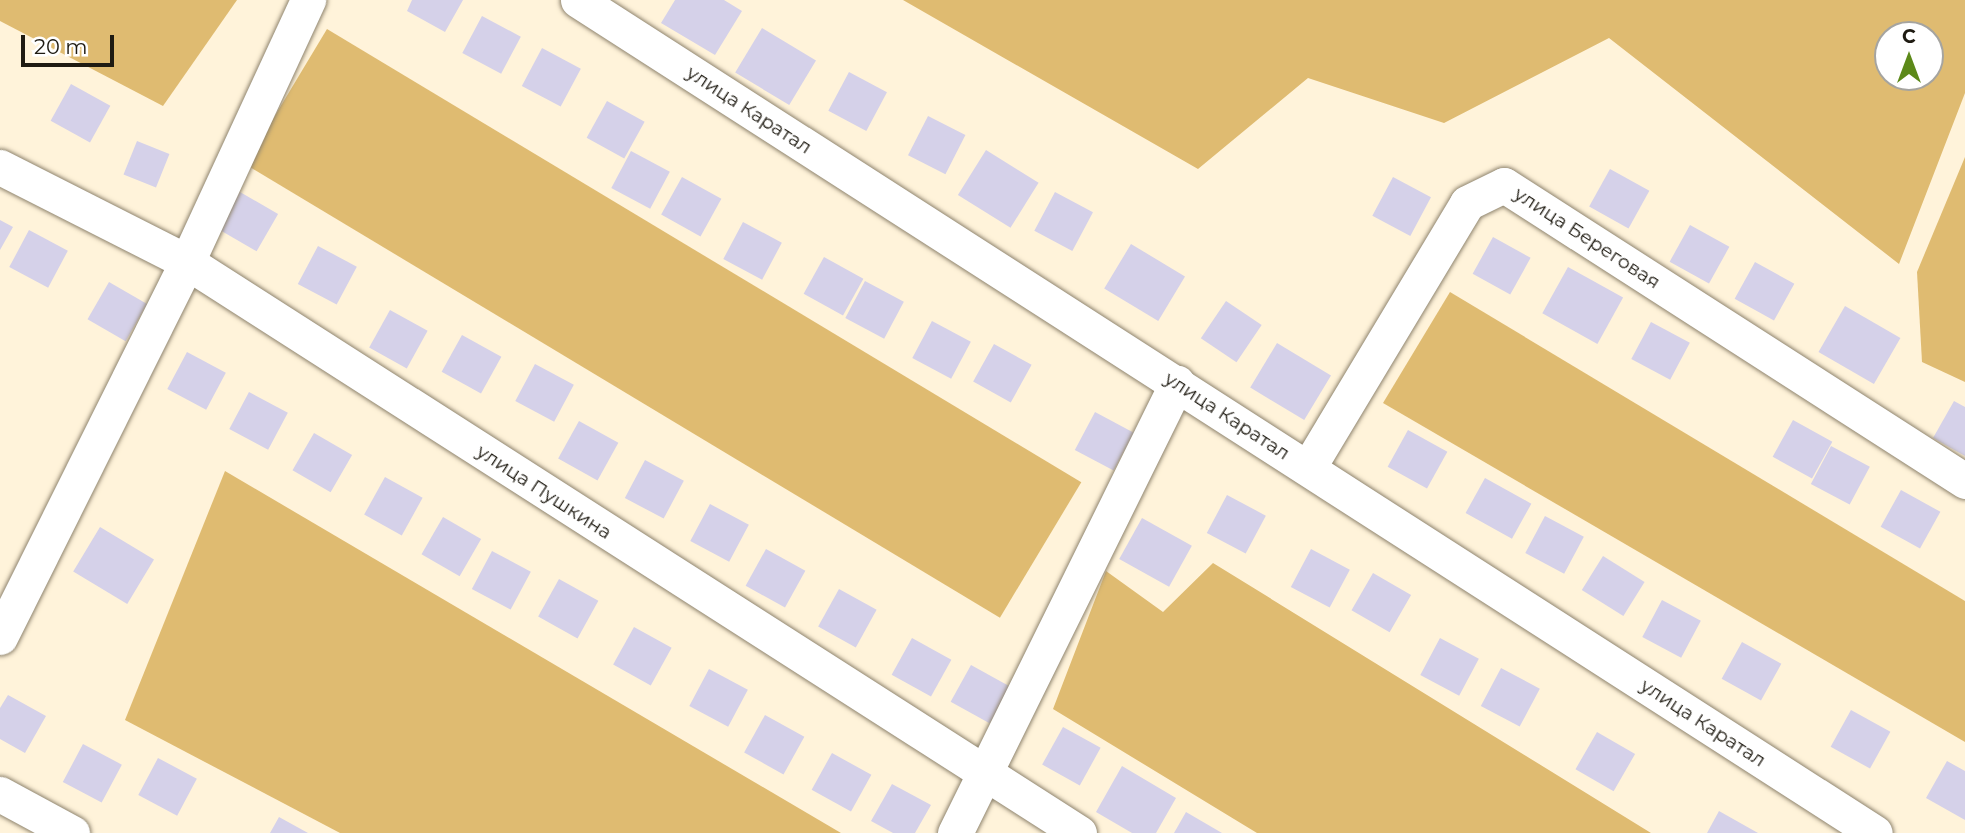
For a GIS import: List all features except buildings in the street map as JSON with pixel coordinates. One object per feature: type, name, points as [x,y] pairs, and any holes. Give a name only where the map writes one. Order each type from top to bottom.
[{"type":"street","points":[[0,637],[187,262],[308,0]]},
{"type":"street","name":"улица Каратал","points":[[578,0],[1875,833]]},
{"type":"street","name":"улица Пушкина","points":[[0,167],[187,262],[1079,833]]},
{"type":"street","name":"улица Береговая","points":[[1308,468],[1468,203],[1504,185],[1965,481]]},
{"type":"street","points":[[955,833],[1177,383]]},
{"type":"street","points":[[0,794],[72,833]]},
{"type":"shaded area","points":[[0,0],[237,0],[163,106],[0,21]]},
{"type":"shaded area","points":[[903,0],[1965,0],[1965,93],[1899,264],[1609,38],[1444,123],[1308,78],[1198,169]]},
{"type":"shaded area","points":[[327,29],[1081,482],[1000,618],[246,164]]},
{"type":"shaded area","points":[[1965,157],[1965,382],[1922,362],[1917,272]]},
{"type":"shaded area","points":[[1450,292],[1965,601],[1965,742],[1383,403]]},
{"type":"shaded area","points":[[225,471],[841,833],[340,833],[125,720]]},
{"type":"shaded area","points":[[1213,563],[1651,833],[1257,833],[1053,709],[1106,571],[1163,612]]}]
